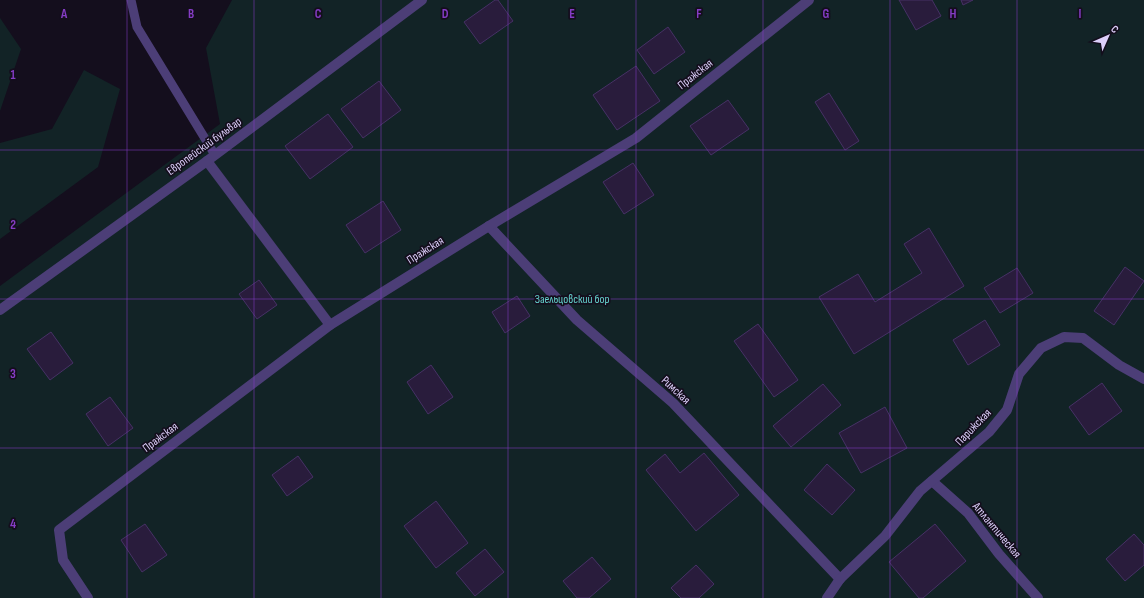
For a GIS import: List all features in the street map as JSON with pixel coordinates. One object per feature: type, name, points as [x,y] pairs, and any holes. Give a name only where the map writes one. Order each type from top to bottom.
[{"type":"street","name":"Европейский бульвар","points":[[0,310],[211,158],[422,0]]},
{"type":"street","name":"Пражская","points":[[88,598],[64,560],[59,530],[330,325],[489,226],[636,138],[810,0]]},
{"type":"street","points":[[211,158],[330,325]]},
{"type":"street","name":"Римская","points":[[489,226],[577,320],[673,404],[840,579]]},
{"type":"street","name":"Парижская","points":[[827,598],[840,579],[885,536],[920,491],[990,432],[1007,410],[1019,374],[1041,348],[1064,337],[1083,338],[1119,365],[1144,379]]},
{"type":"street","name":"Атлантическая","points":[[932,481],[968,513],[999,554],[1038,598]]},
{"type":"lane","points":[[131,0],[137,27],[211,158]]},
{"type":"green space","name":"Заельцовский бор","points":[[232,0],[1144,0],[1144,598],[0,598],[0,286],[220,124],[206,48]]},
{"type":"green space","points":[[0,18],[21,49],[0,111]]},
{"type":"green space","points":[[84,70],[120,89],[98,167],[0,239],[0,143],[52,129]]},
{"type":"building","points":[[495,0],[498,0],[513,21],[480,44],[464,22]]},
{"type":"building","points":[[899,0],[932,0],[941,16],[916,30]]},
{"type":"building","points":[[961,0],[973,0],[963,5]]},
{"type":"building","points":[[668,27],[685,52],[654,74],[637,50]]},
{"type":"building","points":[[636,66],[660,101],[617,130],[593,95]]},
{"type":"building","points":[[379,81],[401,110],[363,138],[341,109]]},
{"type":"building","points":[[829,93],[859,141],[845,150],[815,102]]},
{"type":"building","points":[[728,100],[749,129],[711,155],[690,126]]},
{"type":"building","points":[[328,114],[353,147],[310,179],[285,146]]},
{"type":"building","points":[[633,163],[654,195],[624,214],[603,182]]},
{"type":"building","points":[[383,201],[401,230],[365,253],[346,225]]},
{"type":"building","points":[[929,228],[964,286],[854,354],[819,297],[858,274],[875,302],[922,273],[904,244]]},
{"type":"building","points":[[1125,267],[1144,281],[1114,325],[1094,311]]},
{"type":"building","points":[[1017,268],[1033,293],[1000,313],[984,288]]},
{"type":"building","points":[[259,280],[277,305],[257,319],[239,294]]},
{"type":"building","points":[[517,296],[530,316],[505,333],[492,312]]},
{"type":"building","points":[[985,320],[1000,345],[968,365],[953,340]]},
{"type":"building","points":[[758,324],[798,380],[774,397],[734,341]]},
{"type":"building","points":[[51,332],[73,363],[50,380],[27,349]]},
{"type":"building","points":[[431,365],[453,397],[428,414],[407,382]]},
{"type":"building","points":[[1102,383],[1122,411],[1089,435],[1069,407]]},
{"type":"building","points":[[823,384],[841,405],[791,447],[773,426]]},
{"type":"building","points":[[110,397],[133,428],[108,446],[86,414]]},
{"type":"building","points":[[885,407],[907,448],[861,473],[839,433]]},
{"type":"building","points":[[704,453],[739,495],[696,531],[646,470],[665,454],[680,473]]},
{"type":"building","points":[[298,456],[313,477],[287,496],[272,475]]},
{"type":"building","points":[[827,464],[855,490],[832,515],[804,490]]},
{"type":"building","points":[[436,501],[468,543],[436,568],[404,526]]},
{"type":"building","points":[[145,524],[167,555],[142,572],[121,540]]},
{"type":"building","points":[[935,524],[966,561],[923,598],[919,598],[889,562]]},
{"type":"building","points":[[1134,534],[1144,545],[1144,565],[1125,581],[1106,559]]},
{"type":"building","points":[[485,549],[504,572],[475,596],[456,573]]},
{"type":"building","points":[[592,557],[611,579],[589,598],[577,598],[563,581]]},
{"type":"building","points":[[696,565],[714,584],[699,598],[681,598],[671,588]]}]
